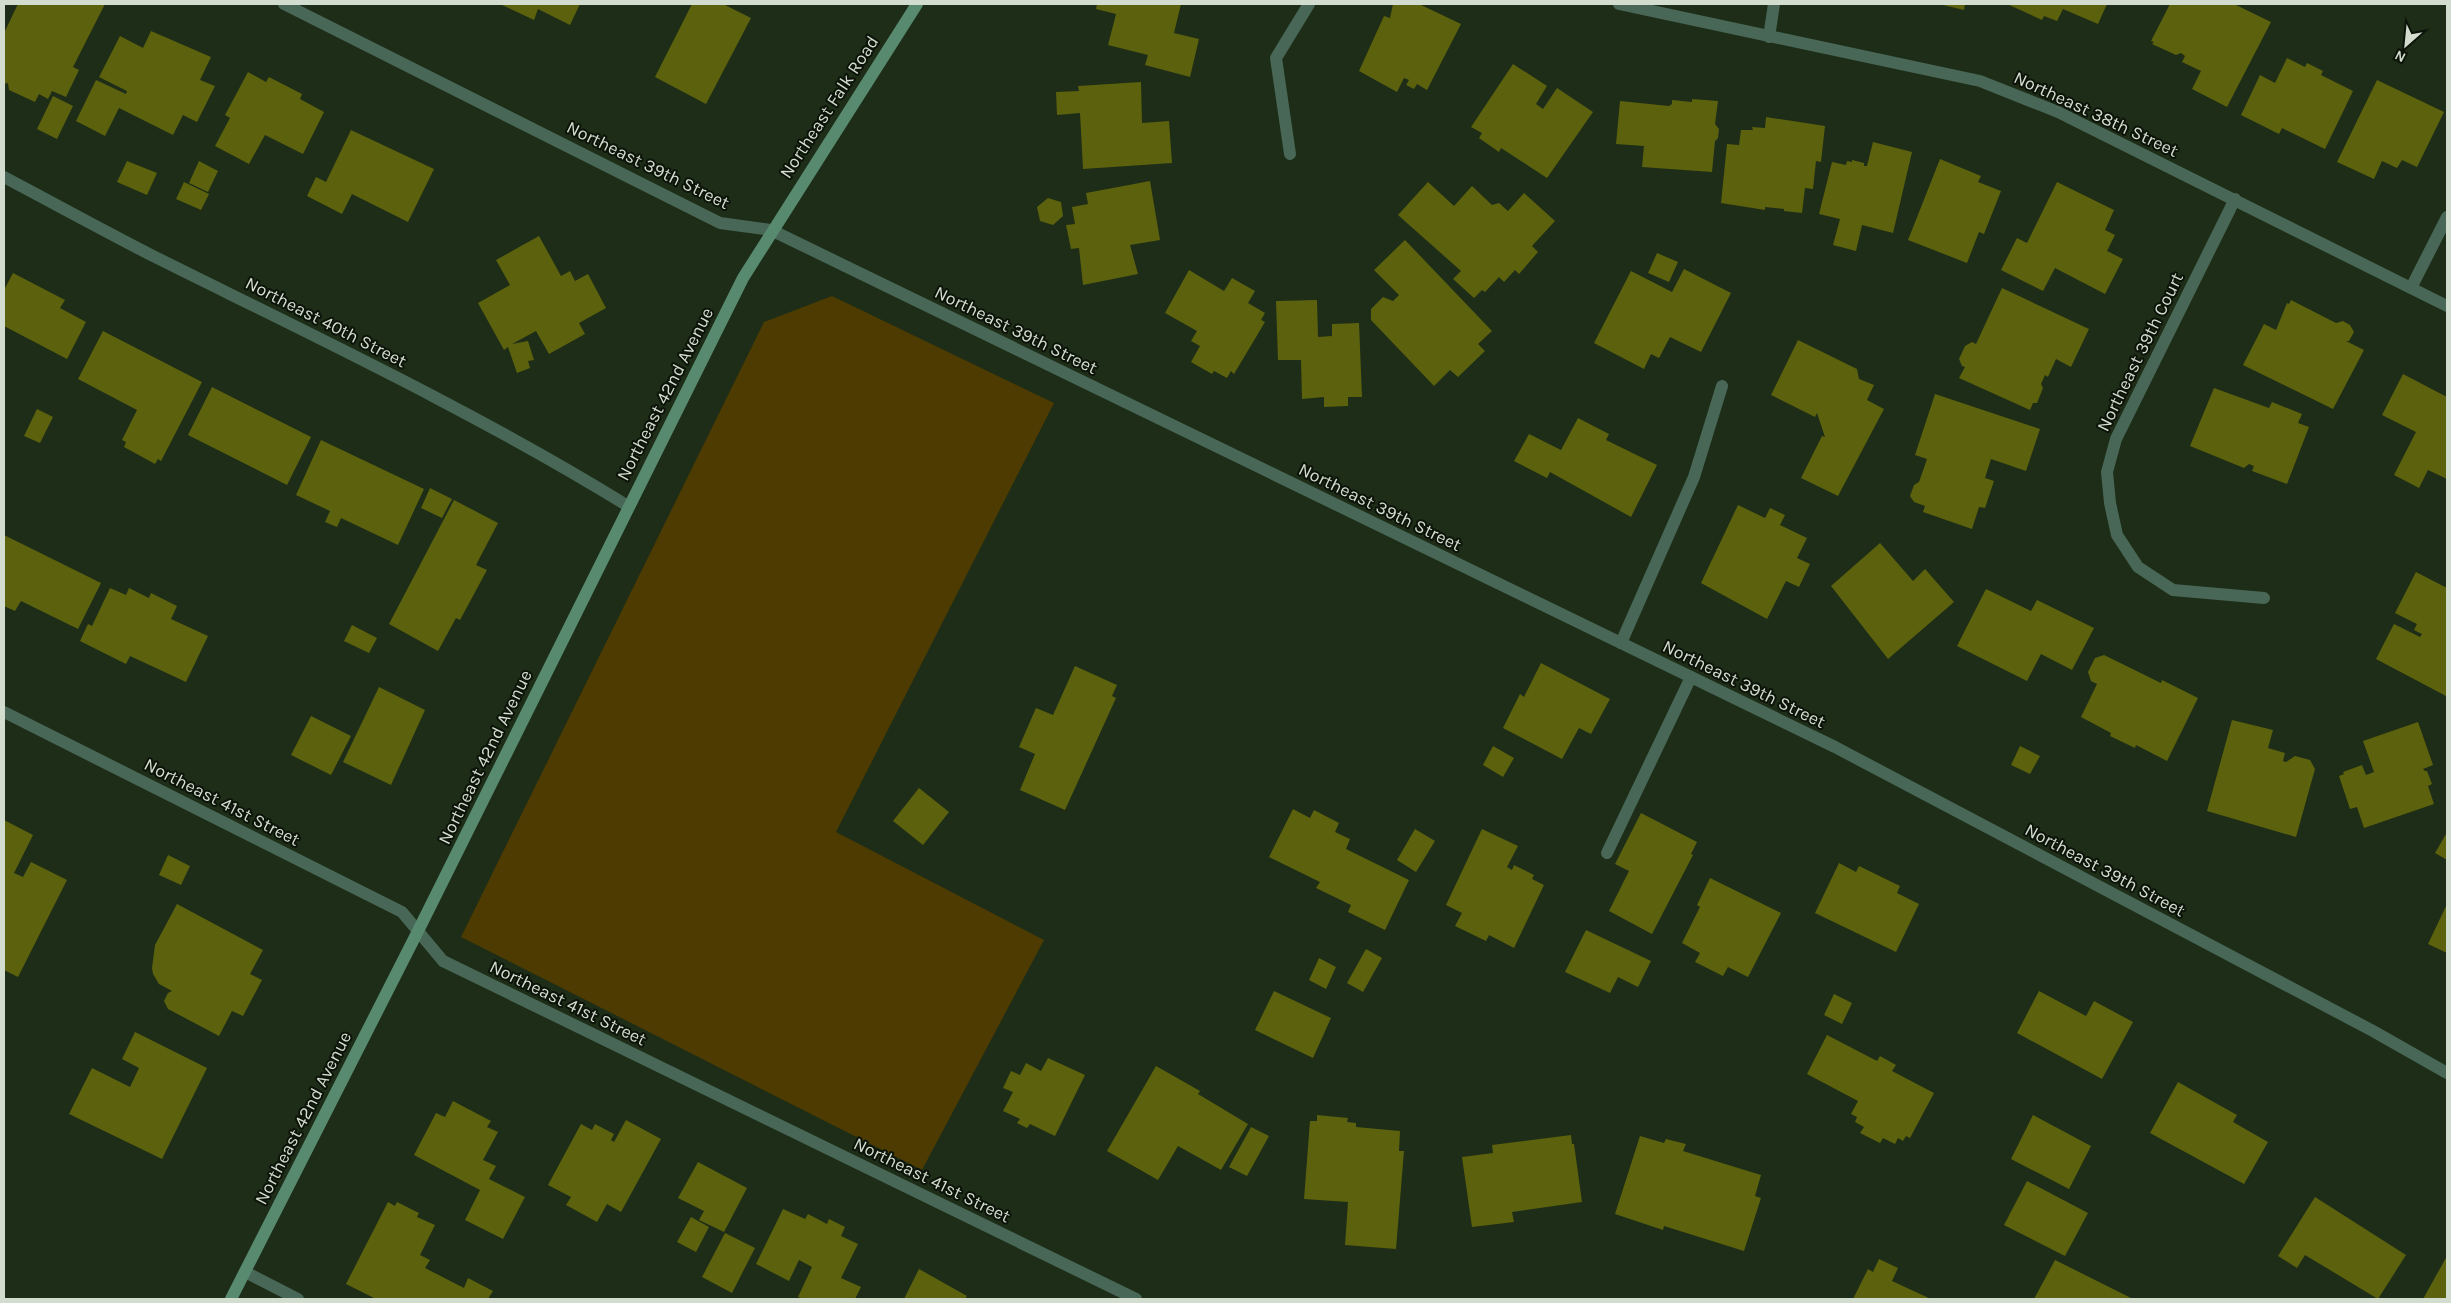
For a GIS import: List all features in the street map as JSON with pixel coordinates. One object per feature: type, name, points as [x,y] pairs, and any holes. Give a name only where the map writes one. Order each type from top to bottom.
[{"type":"street","name":"Northeast 39th Street","points":[[284,4],[720,223],[771,230],[1844,752],[2373,1031],[2447,1073]]},
{"type":"street","name":"Northeast Falk Road","points":[[771,230],[917,4]]},
{"type":"street","points":[[1290,154],[1276,58],[1309,4]]},
{"type":"street","name":"Northeast 38th Street","points":[[1619,4],[1980,81],[2058,112],[2447,306]]},
{"type":"street","points":[[1769,37],[1774,4]]},
{"type":"street","name":"Northeast 40th Street","points":[[4,177],[155,256],[511,436],[628,506]]},
{"type":"street","name":"Northeast 39th Court","points":[[2235,199],[2116,439],[2108,472],[2110,503],[2117,535],[2138,567],[2173,590],[2264,598]]},
{"type":"street","points":[[2411,288],[2447,217]]},
{"type":"street","name":"Northeast 42nd Avenue","points":[[231,1299],[418,931],[743,278],[771,230]]},
{"type":"street","points":[[1621,643],[1694,477],[1722,386]]},
{"type":"street","points":[[1607,853],[1691,677]]},
{"type":"street","name":"Northeast 41st Street","points":[[4,712],[402,912],[443,961],[1136,1299]]},
{"type":"street","points":[[245,1272],[298,1299]]},
{"type":"shaded area","points":[[832,296],[1054,403],[836,832],[1044,940],[922,1170],[461,937],[764,322]]},
{"type":"building","points":[[18,4],[105,4],[73,67],[79,70],[66,97],[52,91],[48,99],[39,94],[35,102],[9,90],[8,83],[4,84],[4,33]]},
{"type":"building","points":[[500,4],[580,4],[570,25],[538,9],[534,20]]},
{"type":"building","points":[[692,4],[723,4],[751,18],[706,104],[655,77]]},
{"type":"building","points":[[1097,4],[1181,4],[1174,33],[1199,39],[1190,77],[1145,65],[1148,55],[1108,45],[1116,14],[1096,9]]},
{"type":"building","points":[[1393,4],[1419,4],[1461,24],[1427,90],[1417,84],[1414,89],[1406,85],[1409,80],[1404,78],[1397,92],[1359,71],[1384,16],[1390,18]]},
{"type":"building","points":[[1939,4],[1965,4],[1964,10]]},
{"type":"building","points":[[2007,4],[2107,4],[2098,24],[2063,9],[2057,21],[2044,16],[2042,20]]},
{"type":"building","points":[[2170,4],[2234,4],[2271,22],[2227,107],[2192,89],[2201,71],[2182,62],[2185,56],[2181,53],[2176,55],[2152,44],[2154,42],[2151,41]]},
{"type":"building","points":[[151,31],[211,57],[200,80],[215,86],[197,122],[183,115],[173,135],[119,108],[105,136],[76,121],[96,80],[126,94],[127,91],[99,77],[120,36],[143,48]]},
{"type":"building","points":[[2287,58],[2305,67],[2307,63],[2323,71],[2321,75],[2353,91],[2325,149],[2282,128],[2279,134],[2241,115],[2260,75],[2275,83]]},
{"type":"building","points":[[1513,64],[1547,86],[1536,104],[1543,109],[1557,88],[1593,112],[1547,178],[1501,148],[1499,152],[1479,138],[1482,133],[1471,127]]},
{"type":"building","points":[[248,72],[266,82],[269,77],[302,94],[300,99],[324,112],[303,154],[265,135],[249,164],[215,146],[230,118],[225,115]]},
{"type":"building","points":[[2377,80],[2444,112],[2417,167],[2402,160],[2397,168],[2382,161],[2374,179],[2337,162]]},
{"type":"building","points":[[1141,82],[1142,123],[1169,121],[1172,163],[1083,169],[1080,113],[1057,115],[1056,92],[1079,91],[1078,86]]},
{"type":"building","points":[[53,96],[73,106],[57,139],[37,129]]},
{"type":"building","points":[[1692,99],[1718,101],[1715,124],[1719,129],[1718,138],[1715,141],[1712,172],[1642,167],[1644,146],[1616,144],[1620,101],[1669,106],[1672,104],[1672,100],[1692,102]]},
{"type":"building","points":[[1766,117],[1825,126],[1821,162],[1816,161],[1813,189],[1805,188],[1802,213],[1784,211],[1784,209],[1765,207],[1765,210],[1721,203],[1727,144],[1739,145],[1741,130],[1753,130],[1752,127],[1765,128]]},
{"type":"building","points":[[351,130],[434,169],[408,222],[352,194],[342,214],[307,196],[316,177],[326,182]]},
{"type":"building","points":[[1873,142],[1912,152],[1893,233],[1862,225],[1856,251],[1833,245],[1840,219],[1819,214],[1832,162],[1846,165],[1847,161],[1852,162],[1852,160],[1864,163],[1864,166],[1867,166]]},
{"type":"building","points":[[1940,159],[1981,176],[1978,182],[2001,191],[1984,234],[1979,232],[1967,263],[1908,240]]},
{"type":"building","points":[[127,161],[157,173],[147,195],[117,182]]},
{"type":"building","points":[[199,161],[218,171],[208,192],[189,183]]},
{"type":"building","points":[[1150,181],[1160,240],[1130,245],[1138,274],[1083,285],[1079,248],[1071,249],[1066,225],[1075,224],[1072,207],[1088,204],[1086,193]]},
{"type":"building","points":[[184,182],[209,194],[201,210],[176,199]]},
{"type":"building","points":[[1428,182],[1454,206],[1472,186],[1492,205],[1499,203],[1508,211],[1524,193],[1555,221],[1532,246],[1538,252],[1519,274],[1515,270],[1504,282],[1499,277],[1485,292],[1482,290],[1474,298],[1453,279],[1461,271],[1398,215]]},
{"type":"building","points":[[2057,182],[2114,210],[2105,230],[2115,235],[2107,251],[2123,259],[2105,294],[2055,268],[2043,291],[2001,270],[2017,238],[2027,243]]},
{"type":"building","points":[[1048,198],[1061,202],[1063,216],[1053,225],[1040,221],[1037,207]]},
{"type":"building","points":[[539,236],[561,276],[570,271],[575,281],[588,274],[606,308],[579,323],[585,334],[549,354],[536,331],[512,344],[528,341],[534,360],[528,361],[530,368],[517,373],[508,347],[504,350],[478,303],[510,285],[496,260]]},
{"type":"building","points":[[1405,240],[1492,331],[1478,344],[1485,351],[1458,377],[1450,370],[1434,386],[1371,320],[1371,309],[1383,297],[1393,301],[1399,295],[1374,270]]},
{"type":"building","points":[[1657,253],[1678,262],[1669,282],[1648,273]]},
{"type":"building","points":[[1684,269],[1731,293],[1701,352],[1670,337],[1659,358],[1651,354],[1644,369],[1594,343],[1631,271],[1672,292]]},
{"type":"building","points":[[1189,270],[1224,291],[1232,278],[1255,291],[1248,303],[1265,313],[1261,320],[1265,322],[1234,374],[1231,371],[1227,378],[1214,371],[1212,374],[1191,362],[1200,346],[1191,341],[1197,331],[1165,313]]},
{"type":"building","points":[[13,273],[65,300],[60,308],[86,322],[67,359],[4,326],[4,290]]},
{"type":"building","points":[[2002,288],[2089,329],[2071,367],[2056,359],[2048,377],[2045,375],[2041,384],[2043,388],[2037,403],[2033,403],[2030,410],[1959,378],[1965,367],[1962,366],[1959,359],[1965,346],[1972,342],[1976,344]]},
{"type":"building","points":[[1317,300],[1318,337],[1332,336],[1332,324],[1359,323],[1362,397],[1348,397],[1348,406],[1324,407],[1324,397],[1302,399],[1301,360],[1278,360],[1276,301]]},
{"type":"building","points":[[2291,300],[2336,323],[2343,321],[2350,325],[2354,332],[2349,341],[2346,341],[2364,350],[2333,409],[2243,365],[2264,324],[2276,330],[2287,303],[2289,304]]},
{"type":"building","points":[[103,331],[202,382],[161,461],[158,459],[155,464],[124,447],[126,442],[122,440],[137,410],[78,379]]},
{"type":"building","points":[[1798,340],[1857,369],[1859,379],[1874,385],[1867,400],[1884,409],[1838,496],[1801,478],[1822,436],[1825,437],[1817,413],[1815,417],[1771,395]]},
{"type":"building","points":[[2403,374],[2447,397],[2447,479],[2428,470],[2419,488],[2394,475],[2416,432],[2382,415]]},
{"type":"building","points":[[212,387],[311,437],[287,485],[188,435]]},
{"type":"building","points":[[2214,388],[2269,408],[2272,402],[2302,414],[2298,423],[2309,427],[2287,484],[2252,471],[2254,466],[2249,464],[2244,468],[2190,446]]},
{"type":"building","points":[[1935,394],[2040,429],[2026,471],[1991,459],[1985,478],[1994,481],[1985,508],[1979,507],[1972,529],[1923,512],[1925,506],[1914,502],[1910,496],[1914,485],[1919,482],[1927,459],[1915,455]]},
{"type":"building","points":[[37,409],[53,417],[40,443],[24,436]]},
{"type":"building","points":[[1578,418],[1609,434],[1606,440],[1657,465],[1631,517],[1550,472],[1547,478],[1514,461],[1529,434],[1561,450]]},
{"type":"building","points":[[321,440],[424,489],[398,545],[341,518],[337,527],[325,522],[330,511],[296,495]]},
{"type":"building","points":[[430,488],[452,499],[442,518],[421,508]]},
{"type":"building","points":[[454,500],[498,523],[476,565],[487,570],[460,620],[456,618],[438,651],[389,624]]},
{"type":"building","points":[[1738,505],[1765,518],[1770,508],[1785,515],[1780,525],[1807,538],[1797,558],[1810,564],[1799,587],[1786,581],[1767,619],[1701,583]]},
{"type":"building","points":[[4,535],[101,583],[78,629],[21,601],[15,611],[4,606]]},
{"type":"building","points":[[1880,543],[1913,581],[1925,569],[1954,602],[1888,659],[1831,586]]},
{"type":"building","points":[[2416,572],[2447,588],[2446,696],[2376,659],[2394,624],[2420,637],[2422,634],[2414,630],[2417,624],[2395,613]]},
{"type":"building","points":[[110,588],[126,595],[129,588],[149,598],[151,593],[177,606],[171,619],[208,636],[186,682],[130,656],[126,664],[80,641],[88,624],[92,626]]},
{"type":"building","points":[[1986,589],[2031,611],[2037,600],[2094,628],[2072,670],[2041,654],[2027,681],[1957,646]]},
{"type":"building","points":[[352,625],[377,638],[369,653],[344,641]]},
{"type":"building","points":[[2104,655],[2161,683],[2162,680],[2198,698],[2167,761],[2136,745],[2135,748],[2110,736],[2111,733],[2081,717],[2097,684],[2091,681],[2088,672],[2095,658]]},
{"type":"building","points":[[1541,663],[1610,699],[1591,734],[1579,728],[1562,759],[1503,728],[1520,694],[1524,697]]},
{"type":"building","points":[[1075,666],[1117,685],[1112,696],[1116,698],[1065,810],[1020,790],[1035,754],[1019,747],[1036,708],[1053,715]]},
{"type":"building","points":[[379,687],[425,710],[391,785],[343,762]]},
{"type":"building","points":[[311,716],[351,736],[331,775],[291,755]]},
{"type":"building","points":[[2232,720],[2273,730],[2268,748],[2285,753],[2283,761],[2286,762],[2295,756],[2310,760],[2315,769],[2296,837],[2207,811]]},
{"type":"building","points":[[2418,722],[2433,765],[2423,769],[2427,771],[2432,784],[2428,786],[2434,804],[2364,828],[2357,807],[2350,809],[2339,776],[2344,774],[2343,772],[2362,765],[2366,775],[2374,772],[2363,741]]},
{"type":"building","points":[[1493,746],[1514,758],[1503,777],[1483,765]]},
{"type":"building","points":[[2020,746],[2040,756],[2030,774],[2011,765]]},
{"type":"building","points":[[919,788],[949,812],[923,845],[893,821]]},
{"type":"building","points":[[1293,809],[1310,818],[1314,810],[1339,823],[1335,832],[1350,839],[1346,849],[1409,880],[1385,930],[1348,912],[1351,905],[1316,888],[1320,882],[1269,857]]},
{"type":"building","points":[[1641,813],[1697,842],[1691,854],[1693,855],[1652,934],[1609,911],[1629,871],[1615,864]]},
{"type":"building","points":[[4,820],[33,835],[14,873],[23,877],[31,862],[67,880],[18,977],[4,970]]},
{"type":"building","points":[[1415,829],[1435,841],[1416,872],[1397,860]]},
{"type":"building","points":[[1482,829],[1518,846],[1507,867],[1512,870],[1514,865],[1534,875],[1532,879],[1544,885],[1514,948],[1489,935],[1486,941],[1455,926],[1462,913],[1446,905]]},
{"type":"building","points":[[2447,834],[2447,860],[2435,853]]},
{"type":"building","points":[[168,855],[190,866],[181,885],[159,875]]},
{"type":"building","points":[[1839,863],[1856,872],[1859,866],[1900,886],[1897,893],[1919,904],[1896,952],[1815,913]]},
{"type":"building","points":[[1710,878],[1781,913],[1748,977],[1728,967],[1723,976],[1695,962],[1700,953],[1682,943],[1700,907],[1697,905]]},
{"type":"building","points":[[177,904],[263,950],[250,974],[262,980],[243,1016],[232,1011],[219,1036],[168,1009],[164,1001],[168,993],[172,991],[159,984],[153,974],[155,945]]},
{"type":"building","points":[[2447,904],[2447,953],[2428,944]]},
{"type":"building","points":[[1586,930],[1651,961],[1638,987],[1618,977],[1610,993],[1565,972]]},
{"type":"building","points":[[1366,949],[1382,958],[1363,992],[1347,983]]},
{"type":"building","points":[[1319,958],[1336,967],[1326,989],[1309,980]]},
{"type":"building","points":[[1274,991],[1331,1018],[1313,1058],[1255,1030]]},
{"type":"building","points":[[2039,991],[2086,1016],[2094,1001],[2133,1022],[2102,1079],[2017,1033]]},
{"type":"building","points":[[1834,994],[1852,1003],[1842,1024],[1824,1015]]},
{"type":"building","points":[[135,1032],[207,1068],[162,1159],[69,1114],[92,1068],[130,1087],[139,1068],[122,1059]]},
{"type":"building","points":[[1827,1035],[1877,1061],[1880,1056],[1896,1065],[1892,1071],[1934,1093],[1910,1138],[1906,1136],[1903,1141],[1898,1138],[1895,1144],[1883,1138],[1880,1143],[1860,1133],[1864,1127],[1855,1122],[1857,1117],[1851,1114],[1858,1101],[1807,1074]]},
{"type":"building","points":[[1048,1058],[1085,1075],[1055,1136],[1030,1124],[1027,1128],[1017,1123],[1020,1119],[1003,1111],[1013,1092],[1003,1088],[1011,1071],[1020,1075],[1026,1063],[1041,1071]]},
{"type":"building","points":[[1156,1066],[1200,1091],[1198,1094],[1248,1124],[1221,1170],[1178,1146],[1158,1180],[1107,1151]]},
{"type":"building","points":[[2178,1082],[2237,1115],[2233,1122],[2268,1142],[2244,1184],[2150,1133]]},
{"type":"building","points":[[453,1101],[491,1121],[487,1127],[498,1132],[483,1160],[496,1166],[489,1179],[525,1197],[503,1239],[465,1220],[480,1190],[414,1155],[436,1113],[445,1117]]},
{"type":"building","points":[[1317,1115],[1348,1118],[1347,1122],[1356,1123],[1356,1127],[1400,1131],[1399,1151],[1404,1151],[1396,1249],[1345,1245],[1348,1202],[1304,1199],[1310,1121],[1317,1121]]},
{"type":"building","points":[[2033,1115],[2091,1146],[2069,1189],[2011,1159]]},
{"type":"building","points":[[626,1120],[661,1139],[621,1212],[607,1204],[597,1222],[566,1205],[571,1197],[548,1185],[581,1124],[592,1130],[595,1124],[614,1134],[611,1140],[614,1142]]},
{"type":"building","points":[[1251,1127],[1269,1136],[1247,1176],[1229,1167]]},
{"type":"building","points":[[1571,1135],[1572,1144],[1574,1144],[1582,1202],[1512,1212],[1514,1222],[1472,1227],[1462,1157],[1493,1153],[1492,1145]]},
{"type":"building","points":[[1640,1136],[1664,1143],[1666,1139],[1686,1144],[1683,1151],[1761,1175],[1755,1196],[1761,1198],[1744,1251],[1664,1226],[1663,1230],[1615,1214]]},
{"type":"building","points":[[698,1162],[747,1188],[724,1232],[699,1220],[704,1211],[678,1198]]},
{"type":"building","points":[[2027,1181],[2088,1213],[2065,1256],[2004,1225]]},
{"type":"building","points":[[2315,1197],[2406,1255],[2378,1299],[2305,1255],[2297,1268],[2278,1256]]},
{"type":"building","points":[[388,1202],[395,1206],[397,1202],[419,1213],[417,1217],[435,1225],[420,1255],[430,1260],[425,1268],[464,1288],[468,1278],[493,1291],[488,1299],[376,1299],[346,1284]]},
{"type":"building","points":[[783,1209],[805,1219],[808,1214],[827,1224],[829,1219],[845,1227],[841,1236],[858,1244],[841,1278],[861,1287],[855,1299],[803,1299],[798,1297],[812,1267],[799,1260],[789,1281],[756,1264]]},
{"type":"building","points":[[691,1217],[709,1227],[696,1252],[677,1242]]},
{"type":"building","points":[[725,1233],[755,1248],[732,1293],[702,1277]]},
{"type":"building","points":[[2447,1256],[2447,1299],[2423,1299]]},
{"type":"building","points":[[1879,1259],[1898,1268],[1892,1281],[1931,1299],[1853,1299],[1868,1269],[1873,1272]]},
{"type":"building","points":[[2055,1260],[2133,1299],[2034,1299]]},
{"type":"building","points":[[919,1269],[967,1296],[965,1299],[904,1299]]}]
